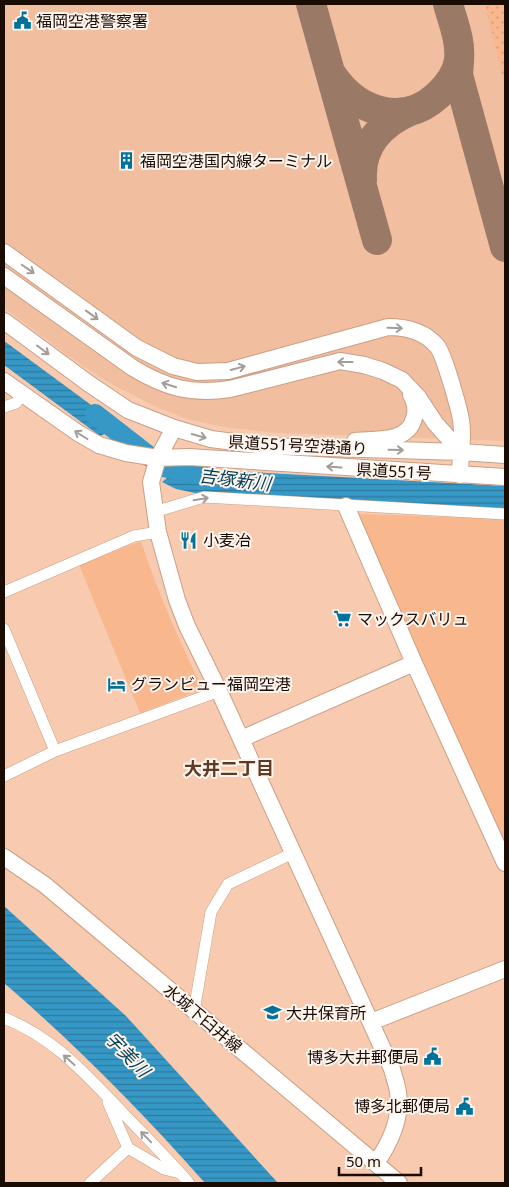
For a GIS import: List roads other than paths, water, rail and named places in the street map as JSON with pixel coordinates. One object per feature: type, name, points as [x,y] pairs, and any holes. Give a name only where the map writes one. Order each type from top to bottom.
[{"type":"street","points":[[4,252],[137,348],[173,366],[197,372],[228,370],[388,327],[414,330],[437,346],[443,357],[461,421],[460,475]]},
{"type":"street","points":[[4,276],[133,368],[170,386],[192,391],[230,389],[340,362],[364,364],[383,370],[402,380],[418,397],[435,424],[460,452]]},
{"type":"street","name":"県道551号空港通り","points":[[4,321],[128,410],[174,428],[211,439],[235,443],[314,448],[505,455]]},
{"type":"street","points":[[314,448],[350,441],[396,437],[405,434],[413,424],[416,413],[414,401],[402,380]]},
{"type":"street","name":"県道551号","points":[[4,381],[78,433],[99,445],[126,453],[161,452],[189,458],[505,477]]},
{"type":"street","points":[[4,407],[16,403],[22,394]]},
{"type":"street","points":[[174,428],[161,452],[151,482],[158,532],[177,600],[187,626],[219,691],[392,1069],[398,1093],[398,1107],[393,1134],[387,1148],[376,1163]]},
{"type":"street","points":[[154,512],[204,497],[505,514]]},
{"type":"street","points":[[346,506],[414,663],[505,863]]},
{"type":"street","points":[[4,592],[134,536],[158,532]]},
{"type":"street","points":[[4,629],[55,750]]},
{"type":"street","points":[[241,739],[414,663]]},
{"type":"street","points":[[4,776],[55,750],[219,691]]},
{"type":"street","points":[[194,1012],[211,912],[221,893],[228,884],[293,853]]},
{"type":"street","name":"水城下臼井線","points":[[4,857],[45,885],[399,1183]]},
{"type":"street","points":[[371,1022],[505,969]]},
{"type":"street","points":[[4,1018],[24,1026],[57,1049],[104,1094],[189,1183]]},
{"type":"street","points":[[104,1094],[128,1148],[164,1169],[180,1173]]},
{"type":"street","points":[[90,1183],[128,1148]]},
{"type":"water","points":[[4,341],[121,427],[100,436],[4,365]]},
{"type":"water","points":[[183,465],[194,469],[214,468],[214,470],[505,486],[505,510],[195,493],[176,489],[162,482]]},
{"type":"water","name":"宇美川","points":[[4,906],[126,1016],[278,1183],[205,1183],[108,1080],[57,1030],[4,983]]},
{"type":"waterway","name":"吉塚新川","points":[[95,414],[163,467],[202,475]]},
{"type":"place","name":"福岡空港警察署","points":[[22,21]]},
{"type":"place","name":"福岡空港国内線ターミナル","points":[[126,161]]},
{"type":"place","name":"小麦冶","points":[[189,540]]},
{"type":"place","name":"マックスバリュ","points":[[343,619]]},
{"type":"place","name":"グランビュー福岡空港","points":[[117,684]]},
{"type":"place","name":"大井保育所","points":[[272,1013]]},
{"type":"place","name":"博多大井郵便局","points":[[433,1057]]},
{"type":"place","name":"博多北郵便局","points":[[464,1106]]},
{"type":"district","name":"大井二丁目","points":[[229,768]]}]
